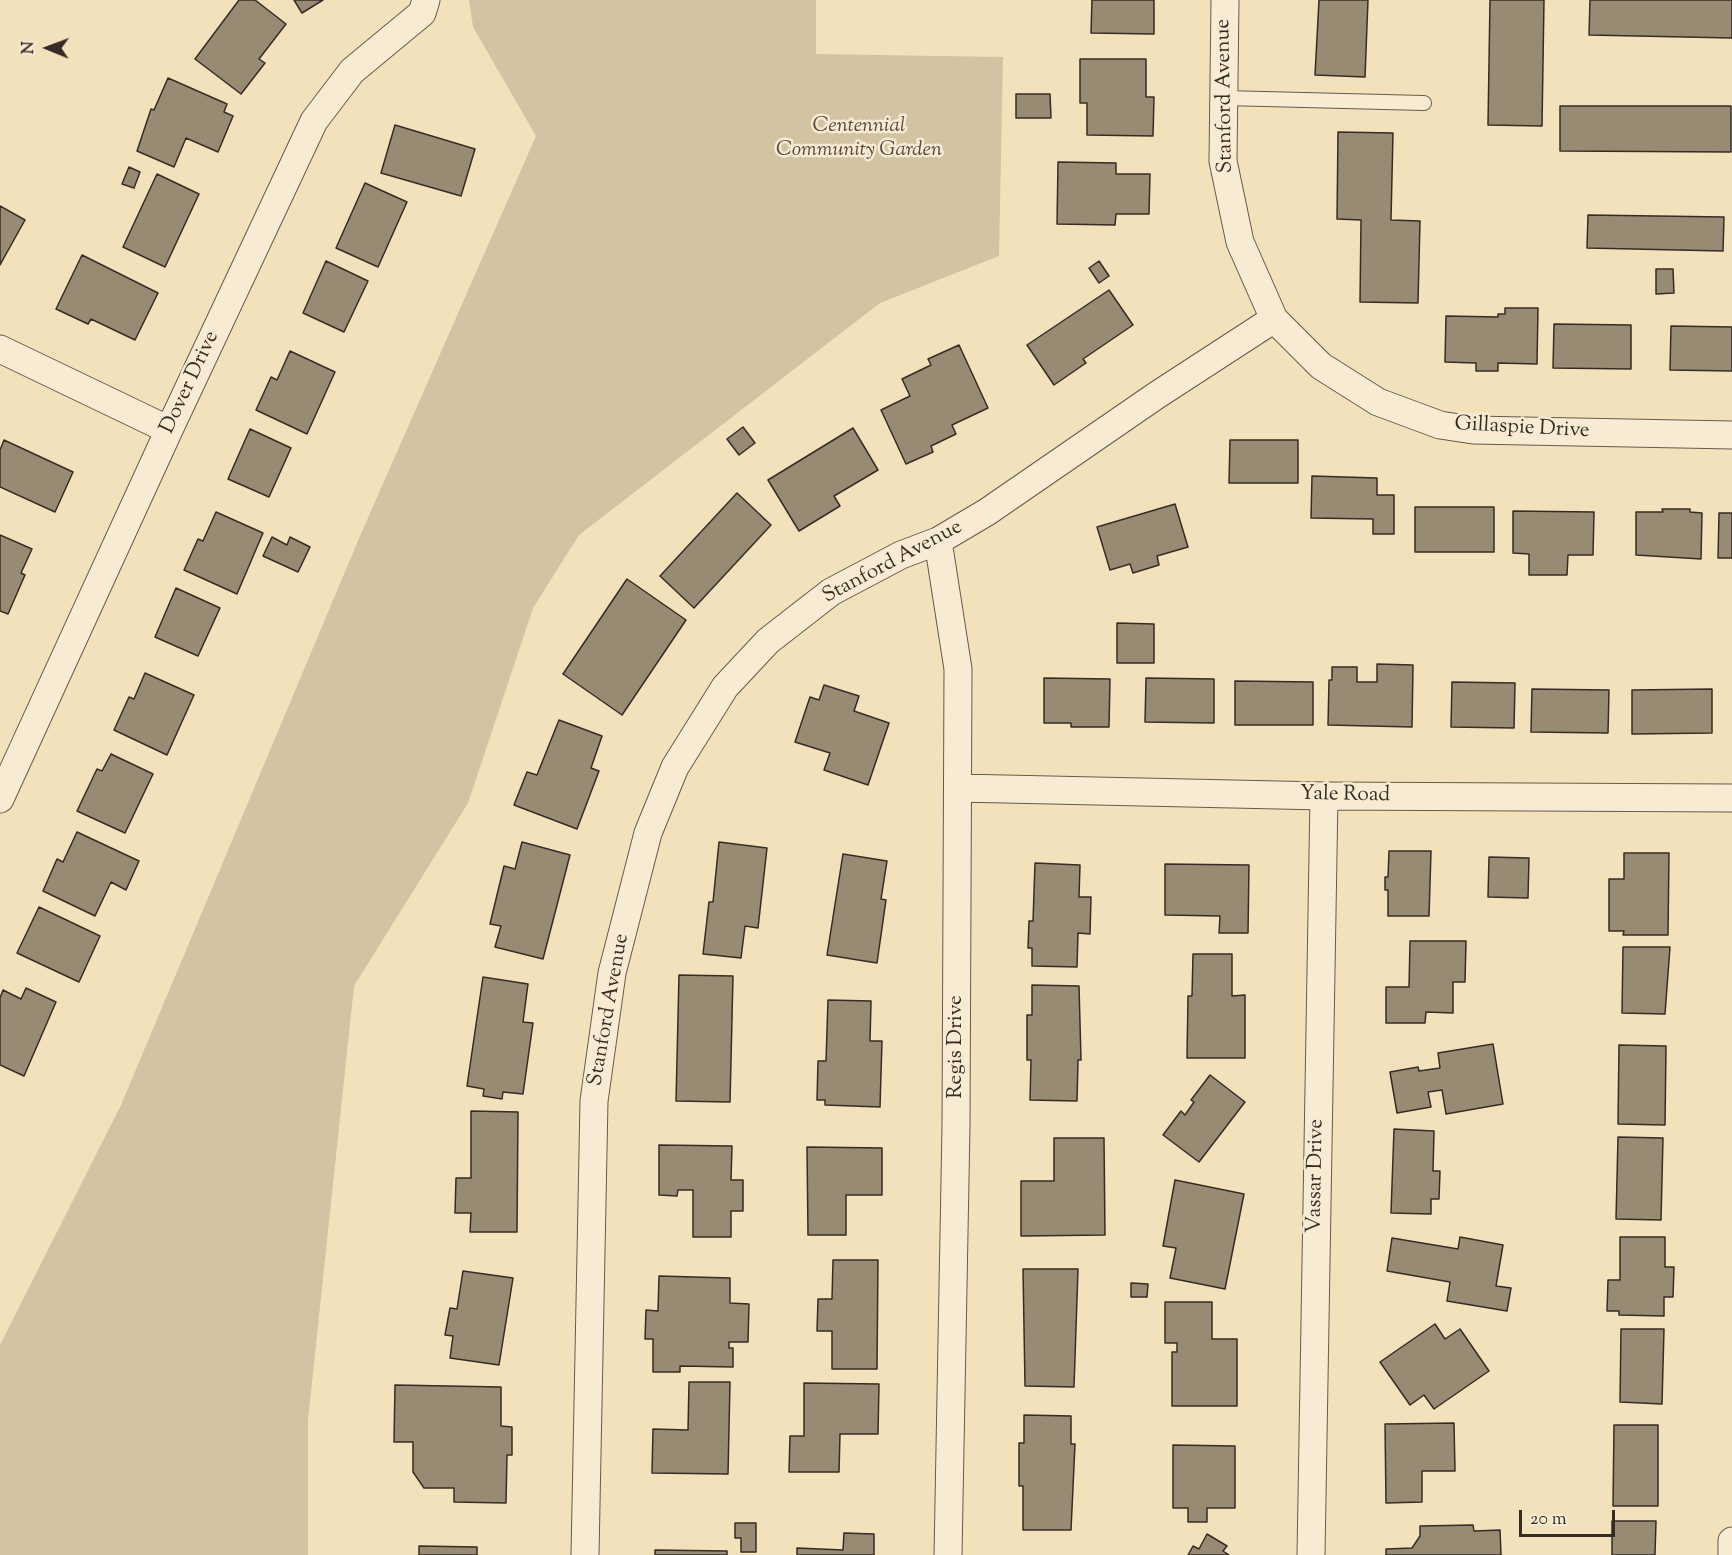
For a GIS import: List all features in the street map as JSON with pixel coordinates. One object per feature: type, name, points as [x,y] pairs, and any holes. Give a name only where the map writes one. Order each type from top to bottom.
[{"type":"street","name":"Dover Drive","points":[[0,799],[6,771],[314,121],[352,71],[422,13],[426,0]]},
{"type":"street","name":"Stanford Avenue","points":[[585,1555],[594,1101],[612,973],[648,833],[675,767],[726,687],[768,640],[831,592],[901,555],[938,541],[987,512],[1157,395],[1274,319],[1240,242],[1223,161],[1225,0]]},
{"type":"street","name":"Gillaspie Drive","points":[[1274,319],[1321,366],[1377,402],[1440,424],[1473,430],[1732,435]]},
{"type":"street","points":[[0,349],[169,430]]},
{"type":"street","name":"Regis Drive","points":[[938,541],[958,669],[959,788],[948,1555]]},
{"type":"street","name":"Yale Road","points":[[959,788],[1323,796],[1732,798]]},
{"type":"street","name":"Vassar Drive","points":[[1311,1555],[1323,796]]},
{"type":"street","points":[[1732,1541],[1732,1555]]},
{"type":"lane","points":[[1224,98],[1424,103]]},
{"type":"green space","name":"Centennial Community Garden","points":[[469,0],[816,0],[816,54],[1003,57],[999,256],[880,303],[579,535],[533,608],[468,803],[354,986],[308,1420],[308,1555],[0,1555],[0,1345],[121,1105],[360,536],[536,136],[473,27]]},
{"type":"building","points":[[239,0],[255,0],[286,24],[259,59],[265,63],[241,94],[195,59]]},
{"type":"building","points":[[294,0],[323,0],[302,13]]},
{"type":"building","points":[[1092,0],[1154,0],[1154,34],[1091,33]]},
{"type":"building","points":[[1319,0],[1368,0],[1365,77],[1315,75]]},
{"type":"building","points":[[1490,0],[1544,0],[1542,126],[1488,125]]},
{"type":"building","points":[[1590,0],[1732,0],[1732,38],[1589,35]]},
{"type":"building","points":[[1080,59],[1146,59],[1146,97],[1154,97],[1153,136],[1087,135],[1087,103],[1080,103]]},
{"type":"building","points":[[168,78],[227,104],[224,112],[233,116],[218,152],[186,138],[174,167],[137,151],[151,109],[154,110]]},
{"type":"building","points":[[1016,94],[1050,94],[1051,118],[1016,118]]},
{"type":"building","points":[[1560,106],[1731,106],[1731,152],[1560,151]]},
{"type":"building","points":[[395,125],[475,149],[461,196],[381,173]]},
{"type":"building","points":[[1338,132],[1393,133],[1391,220],[1420,221],[1418,303],[1360,302],[1361,220],[1337,219]]},
{"type":"building","points":[[1058,162],[1116,163],[1116,174],[1150,174],[1149,214],[1116,214],[1115,225],[1057,224]]},
{"type":"building","points":[[129,167],[140,172],[134,188],[122,184]]},
{"type":"building","points":[[157,174],[199,194],[165,267],[123,247]]},
{"type":"building","points":[[365,183],[407,202],[378,267],[336,248]]},
{"type":"building","points":[[0,206],[25,220],[0,265]]},
{"type":"building","points":[[1588,215],[1724,217],[1723,251],[1587,248]]},
{"type":"building","points":[[82,255],[158,293],[135,340],[91,319],[88,324],[56,309]]},
{"type":"building","points":[[326,261],[368,281],[344,332],[303,313]]},
{"type":"building","points":[[1099,261],[1109,276],[1099,283],[1089,268]]},
{"type":"building","points":[[1656,269],[1673,269],[1674,293],[1656,294]]},
{"type":"building","points":[[1109,290],[1133,325],[1083,359],[1086,363],[1054,385],[1027,345]]},
{"type":"building","points":[[1505,308],[1538,308],[1537,364],[1498,363],[1498,371],[1476,371],[1476,363],[1445,362],[1446,316],[1498,317],[1498,314],[1505,314]]},
{"type":"building","points":[[1554,324],[1631,325],[1631,369],[1553,368]]},
{"type":"building","points":[[1671,326],[1732,327],[1732,371],[1670,370]]},
{"type":"building","points":[[959,345],[988,408],[952,425],[956,434],[931,446],[933,452],[906,464],[881,410],[910,396],[902,379],[931,365],[928,359]]},
{"type":"building","points":[[290,351],[335,372],[307,434],[256,410],[271,377],[277,380]]},
{"type":"building","points":[[743,427],[755,443],[739,455],[727,439]]},
{"type":"building","points":[[853,428],[878,470],[834,496],[840,506],[799,531],[768,480]]},
{"type":"building","points":[[250,429],[291,448],[269,497],[228,479]]},
{"type":"building","points":[[4,440],[73,472],[55,512],[0,487],[0,450]]},
{"type":"building","points":[[1230,440],[1298,440],[1298,483],[1229,483]]},
{"type":"building","points":[[1312,476],[1377,478],[1377,495],[1394,495],[1394,534],[1373,534],[1373,519],[1311,518]]},
{"type":"building","points":[[737,493],[771,525],[694,608],[660,576]]},
{"type":"building","points":[[1175,504],[1188,547],[1157,556],[1159,565],[1133,573],[1130,564],[1110,570],[1097,527]]},
{"type":"building","points":[[1415,507],[1494,507],[1494,552],[1415,552]]},
{"type":"building","points":[[1662,509],[1690,509],[1690,512],[1702,513],[1701,559],[1636,555],[1636,512],[1663,512]]},
{"type":"building","points":[[1513,511],[1594,512],[1593,555],[1568,555],[1567,575],[1529,575],[1529,554],[1513,553]]},
{"type":"building","points":[[216,512],[263,533],[237,594],[184,570],[198,539],[203,541]]},
{"type":"building","points":[[1719,513],[1732,513],[1732,558],[1718,558]]},
{"type":"building","points":[[0,535],[32,549],[21,573],[25,575],[8,614],[0,611]]},
{"type":"building","points":[[272,537],[287,545],[290,537],[310,547],[298,572],[263,556]]},
{"type":"building","points":[[627,579],[686,620],[622,715],[563,674]]},
{"type":"building","points":[[176,588],[220,608],[198,656],[155,637]]},
{"type":"building","points":[[1117,623],[1154,624],[1154,663],[1117,663]]},
{"type":"building","points":[[1377,664],[1413,665],[1412,727],[1328,725],[1329,680],[1332,680],[1332,667],[1357,667],[1357,682],[1377,682]]},
{"type":"building","points":[[145,673],[194,695],[167,755],[114,730],[129,697],[134,699]]},
{"type":"building","points":[[1044,678],[1110,679],[1109,727],[1071,727],[1071,723],[1044,723]]},
{"type":"building","points":[[1146,678],[1214,679],[1214,723],[1145,722]]},
{"type":"building","points":[[1235,681],[1313,682],[1313,725],[1235,725]]},
{"type":"building","points":[[1452,682],[1515,683],[1514,728],[1451,727]]},
{"type":"building","points":[[824,685],[859,696],[854,711],[889,723],[868,785],[824,770],[830,753],[795,742],[810,697],[819,700]]},
{"type":"building","points":[[1532,689],[1609,690],[1608,733],[1531,732]]},
{"type":"building","points":[[1712,689],[1712,733],[1632,734],[1632,690]]},
{"type":"building","points":[[559,720],[602,736],[591,768],[599,771],[577,829],[514,805],[527,772],[537,775]]},
{"type":"building","points":[[111,754],[153,774],[125,833],[77,811],[97,769],[102,771]]},
{"type":"building","points":[[77,832],[139,861],[126,890],[111,882],[95,916],[43,891],[57,859],[63,862]]},
{"type":"building","points":[[522,842],[570,855],[543,959],[495,947],[501,926],[490,924],[504,866],[515,869]]},
{"type":"building","points":[[719,842],[767,848],[758,928],[745,926],[741,958],[703,954],[709,902],[713,902]]},
{"type":"building","points":[[1389,851],[1431,851],[1429,916],[1388,916],[1388,890],[1385,890],[1385,877],[1388,877]]},
{"type":"building","points":[[1624,853],[1669,853],[1668,935],[1623,935],[1624,931],[1609,931],[1609,879],[1624,879]]},
{"type":"building","points":[[843,854],[887,861],[881,899],[886,900],[877,963],[827,955]]},
{"type":"building","points":[[1489,857],[1529,858],[1528,898],[1488,897]]},
{"type":"building","points":[[1035,863],[1080,865],[1079,897],[1091,897],[1090,934],[1078,933],[1077,967],[1032,966],[1032,948],[1028,948],[1029,921],[1033,921]]},
{"type":"building","points":[[1165,864],[1249,865],[1248,933],[1219,933],[1220,916],[1165,915]]},
{"type":"building","points":[[39,907],[100,936],[79,982],[17,953]]},
{"type":"building","points":[[1410,941],[1466,941],[1465,982],[1453,982],[1453,1013],[1426,1012],[1425,1023],[1386,1023],[1386,987],[1409,987]]},
{"type":"building","points":[[1623,947],[1670,947],[1665,1014],[1622,1013]]},
{"type":"building","points":[[1193,954],[1232,954],[1232,996],[1245,995],[1245,1058],[1187,1058],[1188,996],[1192,996]]},
{"type":"building","points":[[679,975],[733,976],[730,1102],[676,1101]]},
{"type":"building","points":[[483,977],[528,984],[523,1022],[533,1023],[523,1094],[503,1092],[502,1099],[483,1096],[484,1089],[467,1086]]},
{"type":"building","points":[[1032,985],[1079,986],[1081,1060],[1078,1060],[1077,1101],[1030,1100],[1031,1060],[1027,1060],[1027,1015],[1032,1015]]},
{"type":"building","points":[[26,988],[56,1002],[24,1076],[0,1065],[0,998],[3,990],[21,999]]},
{"type":"building","points":[[828,1000],[871,1001],[870,1041],[882,1041],[880,1107],[825,1105],[825,1100],[817,1100],[818,1061],[826,1061]]},
{"type":"building","points":[[1493,1044],[1503,1104],[1446,1114],[1442,1090],[1428,1092],[1431,1107],[1397,1113],[1390,1072],[1418,1067],[1419,1071],[1440,1068],[1438,1053]]},
{"type":"building","points":[[1619,1045],[1666,1046],[1665,1125],[1618,1124]]},
{"type":"building","points":[[1210,1075],[1245,1102],[1199,1162],[1163,1135],[1181,1111],[1185,1115],[1194,1102],[1191,1100]]},
{"type":"building","points":[[471,1111],[518,1112],[517,1232],[470,1232],[471,1213],[455,1213],[456,1178],[471,1178]]},
{"type":"building","points":[[1394,1129],[1434,1131],[1433,1171],[1440,1171],[1439,1199],[1431,1199],[1431,1214],[1391,1213]]},
{"type":"building","points":[[1618,1137],[1663,1138],[1661,1220],[1616,1219]]},
{"type":"building","points":[[1054,1138],[1104,1138],[1105,1235],[1021,1236],[1021,1181],[1054,1181]]},
{"type":"building","points":[[659,1145],[732,1146],[731,1180],[743,1180],[743,1211],[731,1211],[731,1237],[693,1237],[693,1190],[678,1190],[677,1196],[659,1195]]},
{"type":"building","points":[[807,1147],[882,1148],[882,1195],[846,1195],[846,1235],[808,1235]]},
{"type":"building","points":[[1175,1180],[1244,1194],[1225,1289],[1170,1278],[1176,1248],[1163,1246]]},
{"type":"building","points":[[1460,1237],[1503,1245],[1496,1286],[1511,1288],[1507,1311],[1447,1301],[1450,1282],[1387,1271],[1392,1238],[1458,1249]]},
{"type":"building","points":[[1620,1237],[1665,1237],[1665,1267],[1674,1267],[1673,1297],[1664,1297],[1664,1316],[1619,1315],[1619,1311],[1607,1311],[1608,1280],[1620,1280]]},
{"type":"building","points":[[833,1260],[878,1260],[877,1369],[832,1369],[832,1331],[817,1331],[818,1299],[832,1299]]},
{"type":"building","points":[[1023,1269],[1078,1269],[1074,1387],[1025,1386]]},
{"type":"building","points":[[463,1271],[513,1278],[499,1365],[450,1358],[453,1336],[445,1335],[450,1308],[457,1309]]},
{"type":"building","points":[[659,1276],[730,1278],[730,1303],[749,1304],[748,1342],[729,1342],[729,1348],[733,1348],[733,1367],[680,1366],[680,1372],[653,1372],[653,1339],[645,1339],[646,1310],[658,1311]]},
{"type":"building","points":[[1131,1283],[1148,1284],[1147,1297],[1131,1297]]},
{"type":"building","points":[[1165,1302],[1212,1302],[1212,1339],[1237,1339],[1237,1406],[1172,1406],[1172,1352],[1177,1352],[1177,1343],[1165,1343]]},
{"type":"building","points":[[1435,1324],[1445,1339],[1460,1329],[1489,1371],[1434,1409],[1424,1395],[1410,1405],[1380,1362]]},
{"type":"building","points":[[1621,1329],[1664,1329],[1662,1404],[1620,1402]]},
{"type":"building","points":[[689,1382],[730,1382],[728,1474],[652,1473],[653,1429],[688,1430]]},
{"type":"building","points":[[804,1383],[879,1384],[878,1434],[840,1434],[839,1472],[789,1472],[790,1436],[804,1436]]},
{"type":"building","points":[[395,1385],[501,1387],[501,1426],[512,1427],[512,1455],[507,1455],[506,1503],[454,1502],[454,1488],[424,1488],[413,1472],[413,1442],[394,1442]]},
{"type":"building","points":[[1024,1415],[1071,1416],[1071,1444],[1075,1444],[1071,1530],[1023,1530],[1023,1486],[1019,1486],[1019,1443],[1024,1443]]},
{"type":"building","points":[[1454,1423],[1455,1471],[1422,1471],[1422,1502],[1386,1503],[1385,1424]]},
{"type":"building","points":[[1614,1425],[1658,1425],[1658,1506],[1613,1506]]},
{"type":"building","points":[[1173,1445],[1235,1446],[1235,1508],[1207,1508],[1207,1522],[1188,1522],[1188,1508],[1173,1508]]},
{"type":"building","points":[[1612,1521],[1656,1521],[1655,1555],[1612,1555]]},
{"type":"building","points":[[735,1523],[756,1523],[756,1552],[741,1552],[741,1538],[735,1538]]},
{"type":"building","points":[[1473,1525],[1474,1531],[1500,1530],[1501,1555],[1386,1555],[1386,1549],[1412,1548],[1420,1536],[1420,1526]]},
{"type":"building","points":[[844,1533],[874,1534],[874,1555],[797,1555],[797,1548],[843,1550]]},
{"type":"building","points":[[1207,1534],[1227,1546],[1223,1551],[1229,1555],[1188,1555],[1193,1546],[1199,1549]]},
{"type":"building","points":[[419,1546],[477,1547],[477,1555],[419,1555]]},
{"type":"building","points":[[655,1550],[727,1551],[727,1555],[655,1555]]}]
